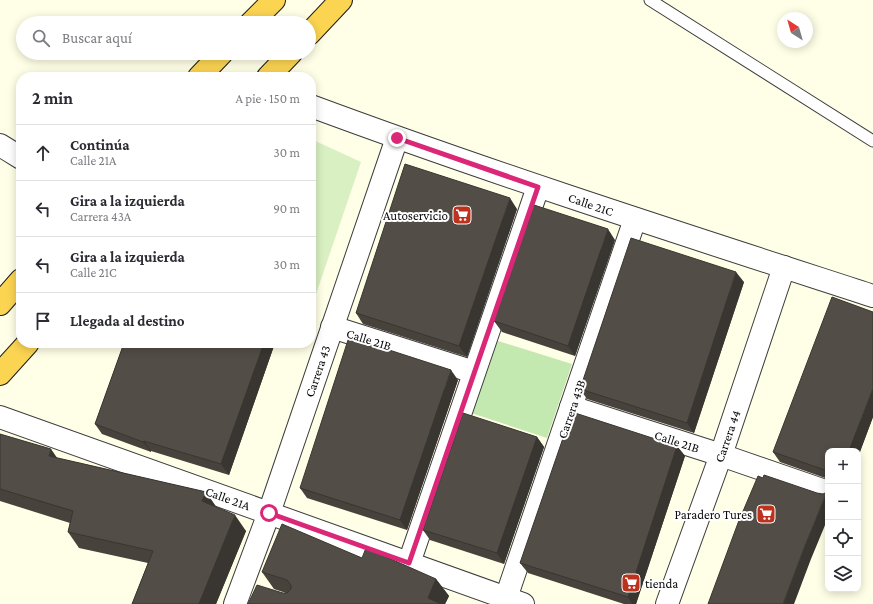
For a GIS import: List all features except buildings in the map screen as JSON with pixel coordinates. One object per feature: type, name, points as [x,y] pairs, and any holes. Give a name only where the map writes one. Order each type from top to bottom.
[{"type":"highway","points":[[258,16],[274,0]]},
{"type":"highway","points":[[316,27],[341,0]]},
{"type":"highway","points":[[204,72],[215,60]]},
{"type":"highway","points":[[273,72],[284,60]]},
{"type":"highway","points":[[0,304],[16,286]]},
{"type":"highway","points":[[0,374],[23,348]]},
{"type":"street","name":"Calle 21C","points":[[316,108],[538,187],[873,296]]},
{"type":"street","name":"Carrera 43","points":[[244,594],[269,513],[397,138]]},
{"type":"street","points":[[0,144],[16,155]]},
{"type":"street","points":[[409,563],[538,187]]},
{"type":"street","name":"Carrera 43B","points":[[514,601],[571,407],[635,219]]},
{"type":"street","name":"Carrera 44","points":[[666,604],[721,455],[784,267]]},
{"type":"street","name":"Calle 21B","points":[[332,327],[474,372]]},
{"type":"street","name":"Calle 21B","points":[[571,407],[721,455],[825,491]]},
{"type":"street","name":"Calle 21A","points":[[0,417],[514,601]]},
{"type":"lane","points":[[650,0],[873,141]]},
{"type":"green space","points":[[316,141],[361,162],[316,294]]},
{"type":"green space","points":[[495,340],[572,364],[547,438],[471,413]]},
{"type":"place","name":"Autoservicio","points":[[462,215]]},
{"type":"place","name":"Paradero Tures","points":[[766,514]]},
{"type":"place","name":"tienda","points":[[631,583]]},
{"type":"route","points":[[269,513],[409,563],[538,187],[397,138]]}]
